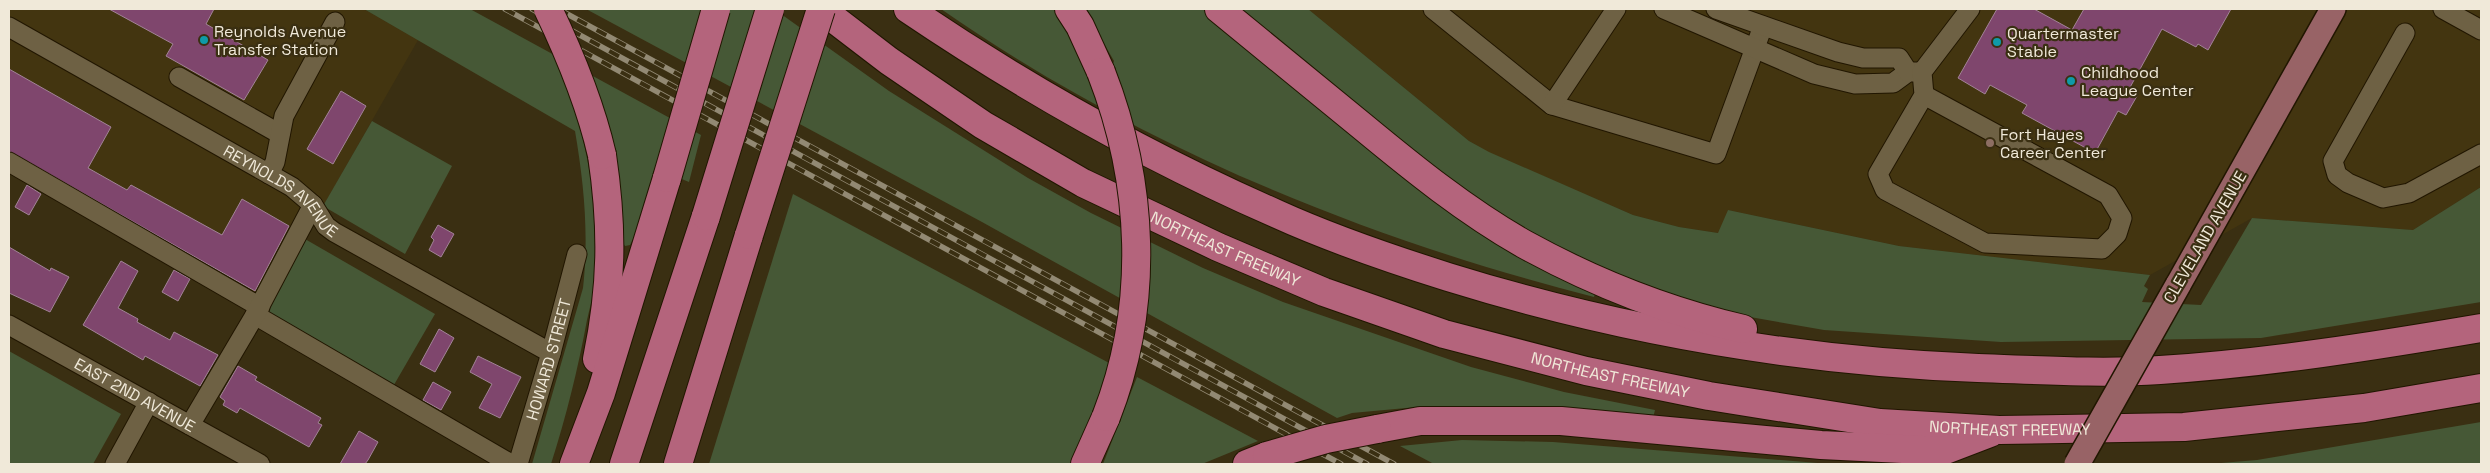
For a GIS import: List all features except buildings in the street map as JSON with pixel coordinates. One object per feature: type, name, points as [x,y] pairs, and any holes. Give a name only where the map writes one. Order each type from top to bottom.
[{"type":"highway","points":[[548,9],[573,60],[592,113],[602,155],[608,193],[609,291],[576,458]]},
{"type":"highway","points":[[576,458],[602,393],[716,9]]},
{"type":"highway","points":[[624,464],[706,216],[770,9]]},
{"type":"highway","points":[[678,464],[821,9]]},
{"type":"highway","name":"NORTHEAST FREEWAY","points":[[821,9],[889,60],[983,125],[1083,183],[1218,247],[1324,292],[1444,334],[1586,371],[1700,394],[1880,423],[1999,430],[2184,427],[2364,408],[2481,388]]},
{"type":"highway","points":[[908,9],[957,42],[1067,110],[1160,159],[1280,216],[1395,260],[1525,301],[1652,330],[1768,351],[1895,365],[2083,372],[2160,370],[2360,348],[2481,328]]},
{"type":"highway","points":[[1069,9],[1080,26],[1116,111],[1128,162],[1137,254],[1134,303],[1126,357],[1118,386],[1085,464]]},
{"type":"highway","points":[[1219,9],[1421,175],[1470,210],[1523,243],[1581,274],[1640,298],[1708,321],[1895,365]]},
{"type":"highway","points":[[1257,460],[1326,439],[1420,421],[1561,421],[1811,444],[1943,451],[1999,430]]},
{"type":"main road","name":"CLEVELAND AVENUE","points":[[2077,464],[2333,9]]},
{"type":"street","points":[[1433,9],[1552,105],[1716,154],[1754,48],[1764,26]]},
{"type":"street","points":[[1552,105],[1616,9]]},
{"type":"street","points":[[1664,9],[1814,74],[1854,84],[1893,83],[1915,72],[1970,9]]},
{"type":"street","points":[[1716,9],[1846,54],[1863,58],[1899,58],[1915,72],[1924,95],[2108,196],[2122,218],[2117,234],[2102,248],[1985,242],[1885,190],[1878,174],[1924,95]]},
{"type":"street","points":[[2444,9],[2481,30]]},
{"type":"street","points":[[269,174],[275,162],[284,116],[335,22]]},
{"type":"street","name":"REYNOLDS AVENUE","points":[[9,27],[292,187],[313,205],[326,226],[334,232],[551,353]]},
{"type":"street","points":[[2405,34],[2333,160],[2337,175],[2348,183],[2383,198],[2410,193],[2481,154]]},
{"type":"street","points":[[179,77],[280,134]]},
{"type":"street","points":[[9,162],[511,464]]},
{"type":"street","points":[[190,425],[257,311],[313,205]]},
{"type":"street","name":"HOWARD STREET","points":[[518,464],[551,353],[577,254]]},
{"type":"street","name":"EAST 2ND AVENUE","points":[[9,325],[260,464]]},
{"type":"street","points":[[115,464],[149,402]]},
{"type":"shaded area","points":[[9,9],[364,9],[418,40],[261,315],[9,169]]},
{"type":"shaded area","points":[[1308,9],[2481,9],[2481,187],[2413,230],[2252,218],[2150,275],[1899,246],[1728,210],[1719,233],[1679,227],[1633,215],[1488,152],[1469,141]]},
{"type":"green space","points":[[364,9],[470,9],[701,135],[689,182],[655,168],[637,231],[630,245],[625,246],[623,243],[619,173],[614,148],[582,135],[594,201],[598,261],[594,291],[576,375],[551,464],[532,464],[583,288],[585,268],[585,209],[575,131]]},
{"type":"green space","points":[[586,9],[774,9],[889,91],[1028,178],[1091,213],[1203,268],[1283,302],[1471,367],[1564,392],[1655,410],[1653,418],[1524,406],[1417,407],[1352,413],[1337,418],[982,222]]},
{"type":"green space","points":[[941,9],[1056,9],[1108,77],[1114,61],[1084,9],[1203,9],[1406,175],[1596,290],[1594,297],[1422,246],[1338,216],[1255,182],[1173,145],[1094,104],[1016,58]]},
{"type":"green space","points":[[1238,9],[1308,9],[1469,141],[1489,152],[1633,215],[1679,227],[1718,233],[1728,210],[1899,246],[2150,275],[2144,286],[2148,289],[2142,302],[2201,305],[2252,218],[2413,230],[2481,187],[2481,302],[2261,338],[2001,342],[1824,330],[1733,314],[1682,298],[1611,271],[1515,224],[1480,202],[1425,161]]},
{"type":"green space","points":[[372,121],[452,166],[405,254],[323,206]]},
{"type":"green space","points":[[793,194],[1111,364],[1074,464],[709,464]]},
{"type":"green space","points":[[305,239],[435,314],[391,390],[261,315]]},
{"type":"green space","points":[[9,351],[121,414],[93,464],[9,464]]},
{"type":"green space","points":[[1137,377],[1258,441],[1202,464],[1103,464]]},
{"type":"green space","points":[[2481,422],[2481,464],[2209,464],[2257,460]]},
{"type":"green space","points":[[1462,440],[1553,442],[1830,464],[1434,464],[1400,446]]},
{"type":"railway","points":[[505,9],[1341,464]]},
{"type":"railway","points":[[532,9],[1367,464]]},
{"type":"railway","points":[[558,9],[1394,464]]},
{"type":"place","name":"Reynolds Avenue Transfer Station","points":[[204,40]]},
{"type":"place","name":"Quartermaster Stable","points":[[1997,42]]},
{"type":"place","name":"Childhood League Center","points":[[2071,81]]},
{"type":"place","name":"Fort Hayes Career Center","points":[[1990,143]]}]
